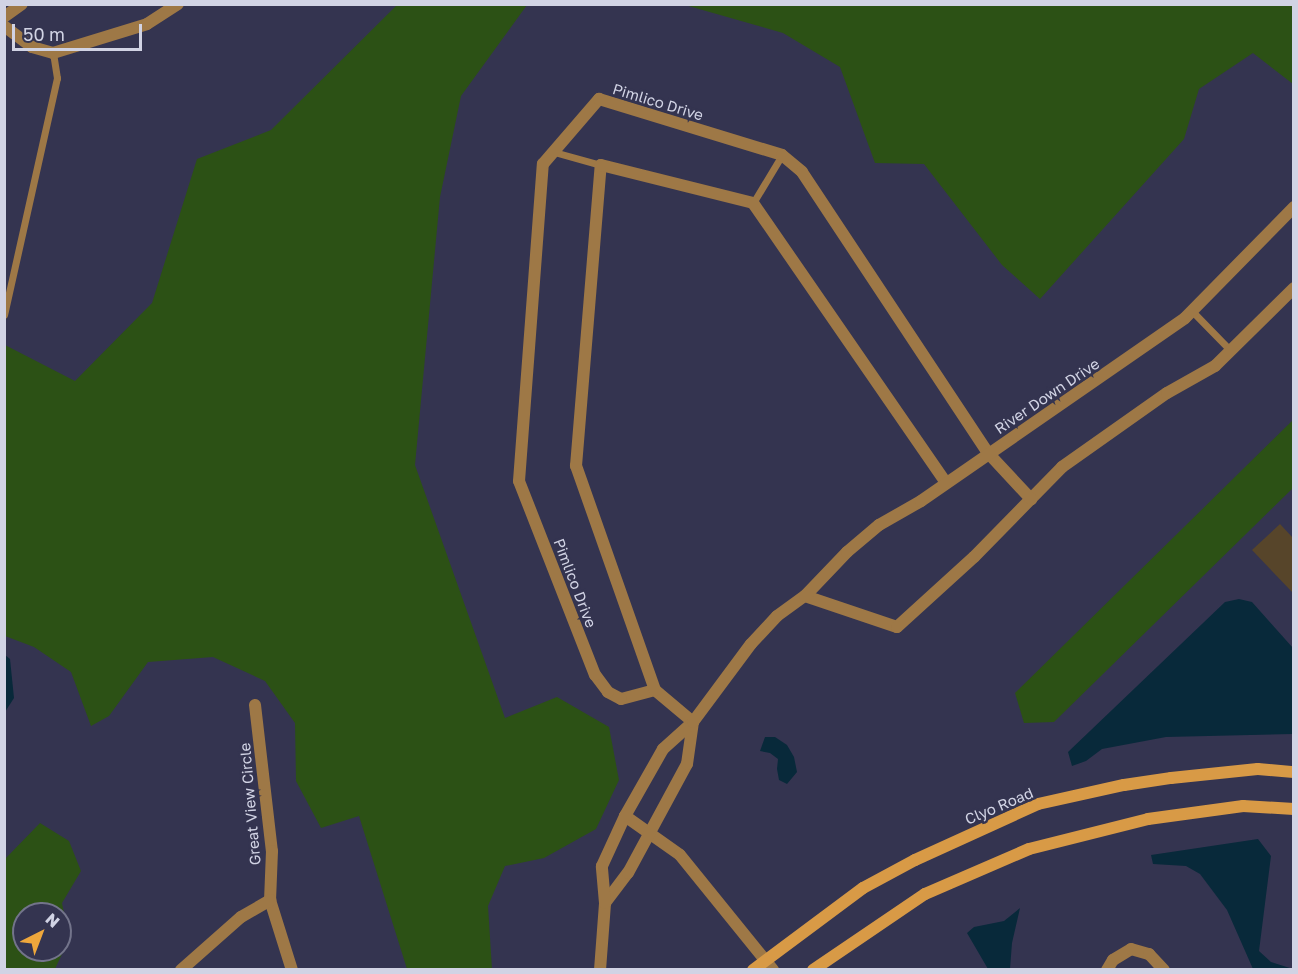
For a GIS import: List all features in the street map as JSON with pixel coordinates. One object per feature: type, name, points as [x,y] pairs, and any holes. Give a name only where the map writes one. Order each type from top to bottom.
[{"type":"street","points":[[4,17],[22,4]]},
{"type":"street","points":[[4,26],[32,47],[53,53],[147,24],[178,4]]},
{"type":"street","name":"Pimlico Drive","points":[[655,690],[621,699],[608,692],[595,675],[519,481],[543,165],[599,99],[782,155],[802,172],[989,454],[1031,499]]},
{"type":"street","points":[[693,722],[655,690],[576,466],[601,165],[753,203],[946,483]]},
{"type":"street","name":"River Down Drive","points":[[600,969],[605,903],[602,866],[625,816],[663,749],[693,722],[751,644],[777,616],[805,596],[847,552],[879,525],[989,454],[1142,349],[1192,311],[1293,207]]},
{"type":"street","points":[[805,596],[897,627],[974,557],[1062,466],[1167,393],[1215,366],[1293,288]]},
{"type":"street","name":"Great View Circle","points":[[255,705],[272,851],[270,900],[292,969]]},
{"type":"street","name":"River Down Drive","points":[[605,903],[628,873],[687,764],[693,722]]},
{"type":"street","name":"Clyo Road","points":[[753,969],[863,888],[915,860],[1038,804],[1077,794],[1159,780],[1258,769],[1293,772]]},
{"type":"street","points":[[813,969],[925,894],[1029,849],[1148,819],[1243,806],[1293,809]]},
{"type":"street","points":[[625,816],[680,855],[772,969]]},
{"type":"street","points":[[181,969],[241,917],[270,900]]},
{"type":"street","points":[[1107,969],[1113,960],[1131,949],[1149,954],[1164,969]]},
{"type":"lane","points":[[4,315],[57,78],[53,53]]},
{"type":"lane","points":[[554,152],[601,165]]},
{"type":"lane","points":[[753,203],[782,155]]},
{"type":"lane","points":[[1192,311],[1231,351]]},
{"type":"green space","points":[[397,5],[527,5],[461,96],[440,197],[415,465],[505,718],[557,697],[609,727],[619,780],[596,829],[544,858],[505,866],[488,906],[492,969],[407,969],[359,816],[321,828],[296,781],[295,723],[265,681],[213,657],[148,662],[109,716],[91,726],[71,672],[34,647],[5,636],[5,345],[75,381],[152,303],[197,159],[271,130]]},
{"type":"green space","points":[[685,5],[1293,5],[1293,84],[1253,53],[1199,89],[1184,139],[1040,299],[1002,265],[924,164],[875,163],[840,67],[783,33]]},
{"type":"green space","points":[[1293,420],[1293,488],[1054,722],[1024,723],[1015,693]]},
{"type":"green space","points":[[40,823],[69,841],[81,871],[63,902],[12,902],[12,962],[58,962],[55,969],[5,969],[5,859]]},
{"type":"water","points":[[1239,599],[1252,602],[1293,648],[1293,734],[1166,737],[1102,749],[1086,761],[1072,766],[1068,752],[1225,602]]},
{"type":"water","points":[[5,655],[10,659],[14,698],[5,712]]},
{"type":"water","points":[[765,737],[775,737],[787,745],[794,757],[797,772],[787,784],[779,780],[778,759],[770,753],[760,751]]},
{"type":"water","points":[[1258,839],[1271,856],[1259,951],[1271,962],[1293,969],[1253,969],[1227,910],[1200,874],[1186,866],[1153,864],[1151,855]]},
{"type":"water","points":[[1020,908],[1012,943],[1010,969],[988,969],[967,933],[974,927],[1004,921]]},
{"type":"building","points":[[1280,524],[1293,538],[1293,593],[1252,550]]}]
